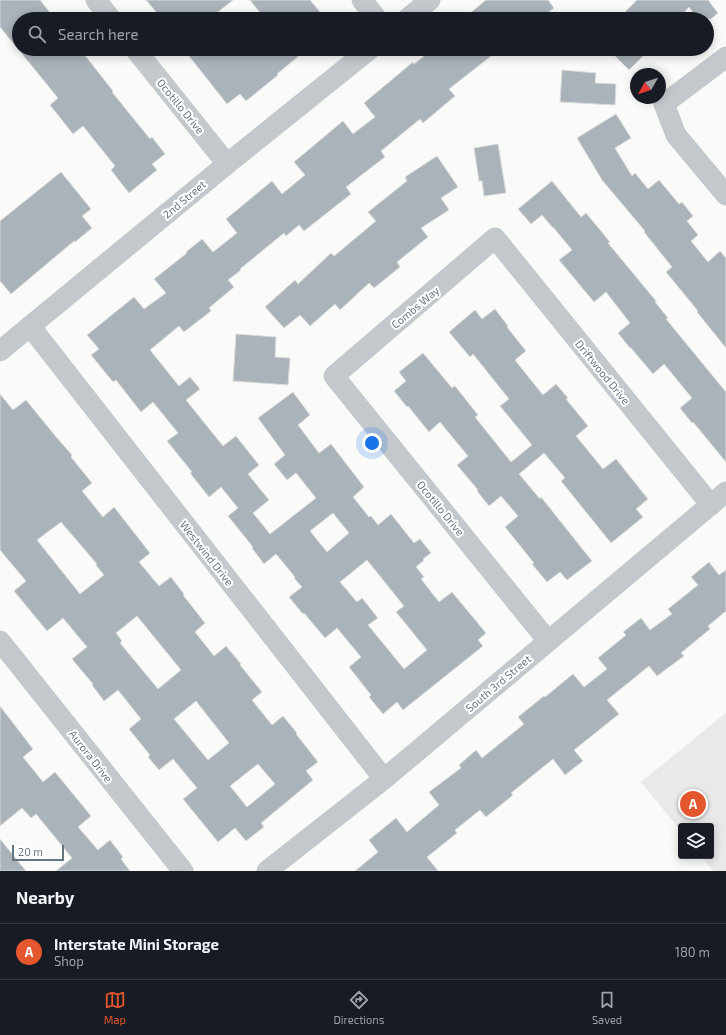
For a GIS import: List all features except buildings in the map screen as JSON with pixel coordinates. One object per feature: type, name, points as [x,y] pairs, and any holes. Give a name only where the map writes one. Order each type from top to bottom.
[{"type":"street","points":[[96,0],[105,12]]},
{"type":"street","points":[[362,0],[371,12]]},
{"type":"street","points":[[415,12],[430,0]]},
{"type":"street","name":"Ocotillo Drive","points":[[141,56],[227,164]]},
{"type":"street","name":"2nd Street","points":[[0,350],[361,56]]},
{"type":"street","points":[[726,57],[664,104],[676,135],[726,195]]},
{"type":"street","name":"Combs Way","points":[[334,376],[495,238]]},
{"type":"street","name":"Driftwood Drive","points":[[495,238],[718,498]]},
{"type":"street","name":"Westwind Drive","points":[[30,326],[384,779]]},
{"type":"street","name":"Ocotillo Drive","points":[[334,376],[548,641]]},
{"type":"street","name":"South 3rd Street","points":[[267,871],[384,779],[718,498]]},
{"type":"street","name":"Aurora Drive","points":[[0,641],[183,871]]},
{"type":"shaded area","points":[[726,713],[726,871],[713,871],[703,859],[714,859],[714,823],[678,823],[678,827],[641,782]]},
{"type":"place","name":"Interstate Mini Storage","points":[[693,804]]}]
